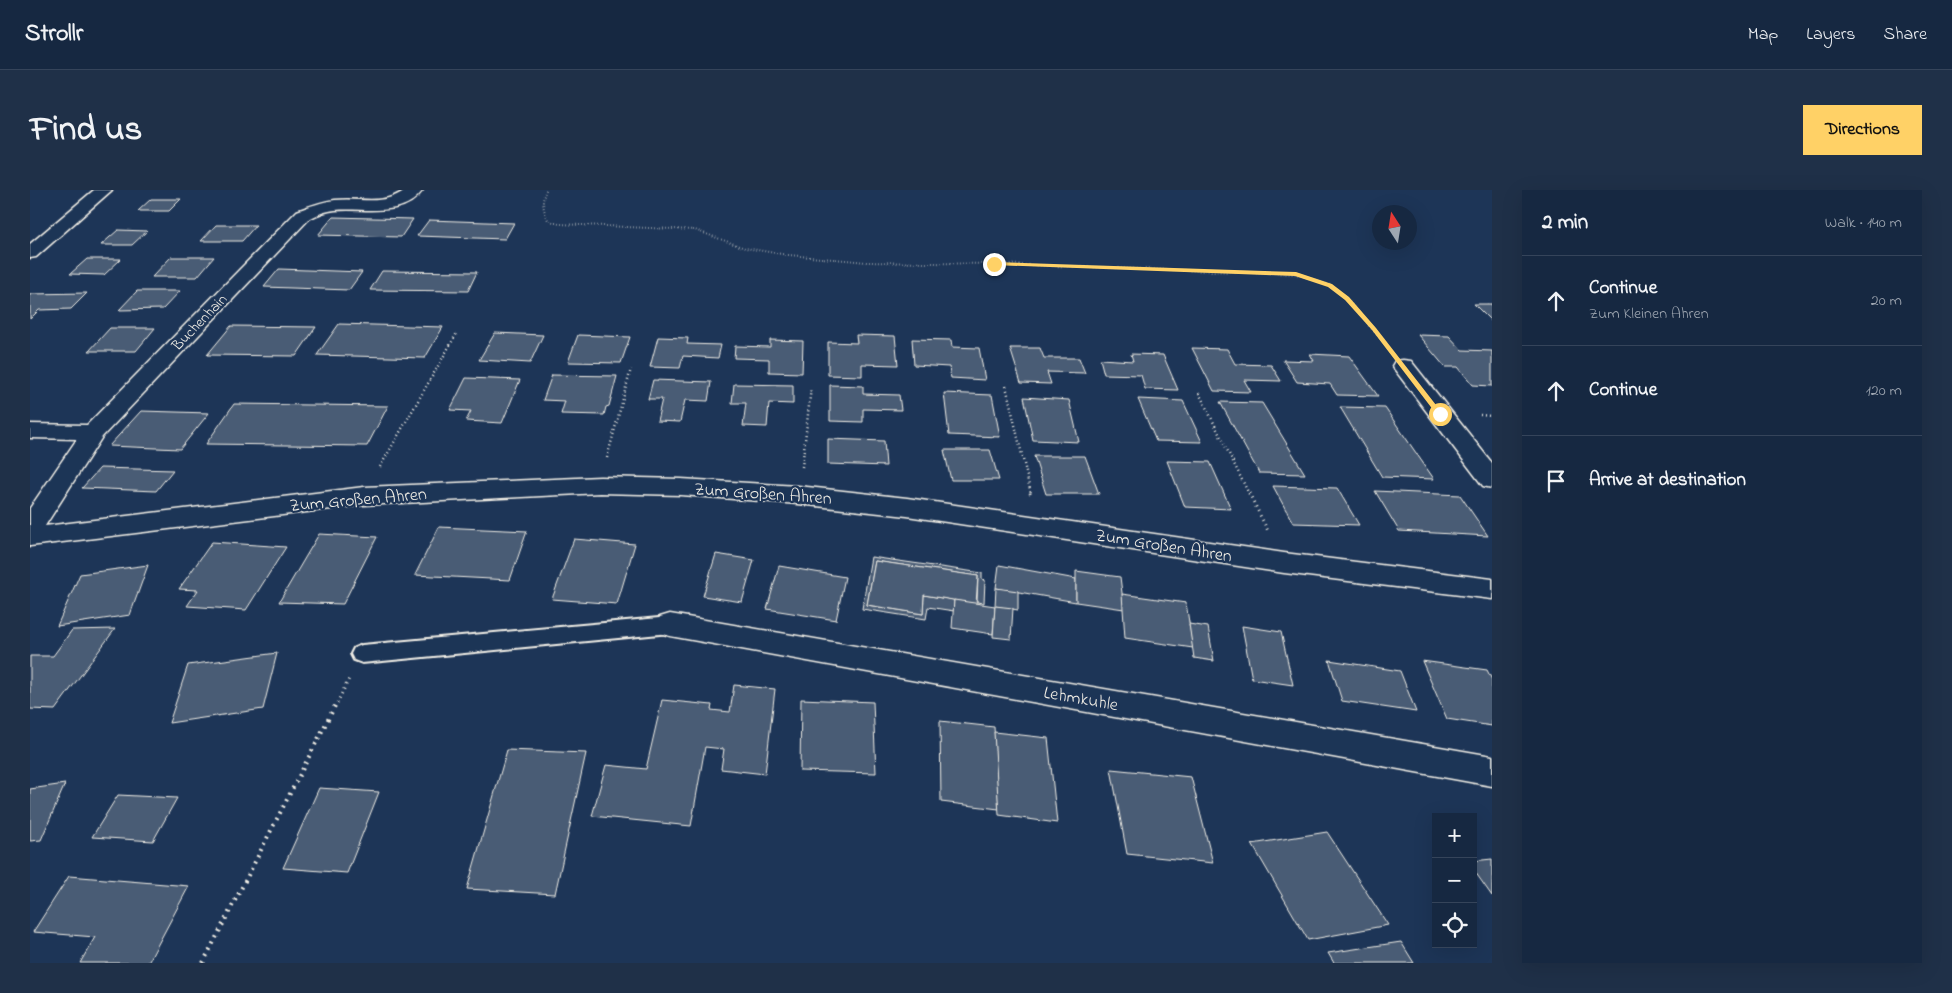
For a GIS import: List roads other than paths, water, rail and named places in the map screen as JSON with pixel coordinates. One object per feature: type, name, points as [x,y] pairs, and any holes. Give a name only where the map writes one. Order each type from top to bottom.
[{"type":"street","points":[[30,253],[104,190]]},
{"type":"street","name":"Buchenhain","points":[[30,528],[93,432],[303,215],[318,208],[337,205],[379,206],[400,201],[415,190]]},
{"type":"street","points":[[1403,366],[1492,480]]},
{"type":"street","points":[[30,431],[93,432]]},
{"type":"street","name":"Zum Großen Ahren","points":[[30,537],[364,496],[600,486],[681,487],[798,494],[907,507],[1284,563],[1492,589]]},
{"type":"street","name":"Lehmkuhle","points":[[670,625],[1492,771]]},
{"type":"lane","points":[[362,654],[670,625]]}]
